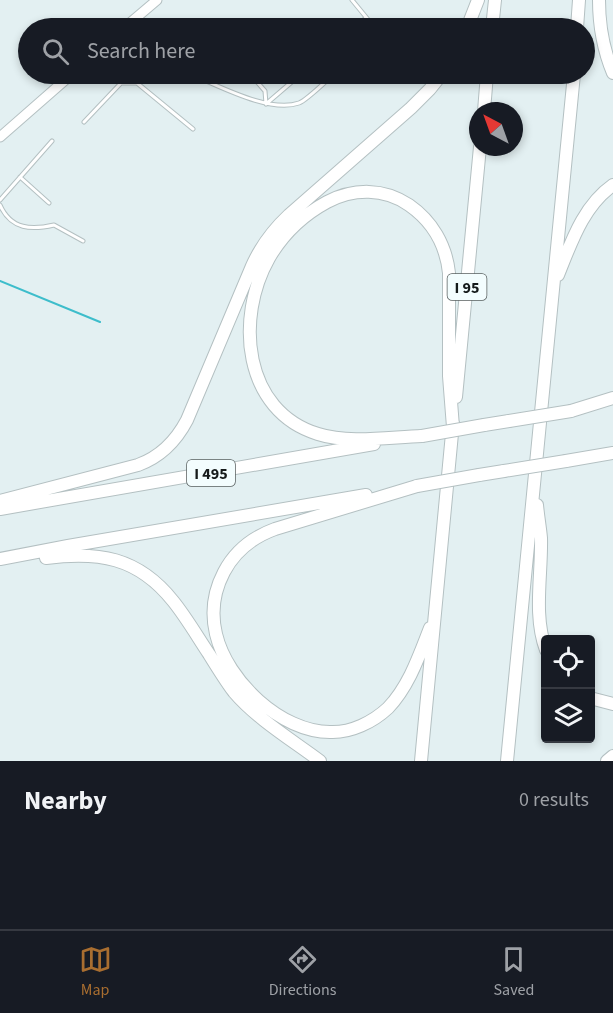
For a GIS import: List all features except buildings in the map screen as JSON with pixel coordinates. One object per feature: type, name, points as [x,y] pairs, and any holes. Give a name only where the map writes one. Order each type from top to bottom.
[{"type":"highway","points":[[471,18],[478,0]]},
{"type":"highway","points":[[493,18],[495,0]]},
{"type":"highway","points":[[578,18],[579,0]]},
{"type":"highway","points":[[599,0],[602,40],[613,73]]},
{"type":"highway","points":[[0,501],[138,465],[168,447],[187,420],[252,266],[266,241],[289,215],[416,103],[433,84]]},
{"type":"highway","points":[[485,102],[486,84]]},
{"type":"highway","points":[[507,761],[573,84]]},
{"type":"highway","name":"I 95","points":[[421,761],[479,156]]},
{"type":"highway","points":[[553,288],[583,219],[596,200],[613,185]]},
{"type":"highway","points":[[422,436],[348,439],[314,433],[295,423],[276,408],[265,393],[256,373],[251,347],[250,316],[255,291],[265,266],[279,243],[297,223],[325,203],[346,194],[363,191],[377,192],[398,199],[421,214],[440,240],[447,258],[449,273],[449,376],[453,427]]},
{"type":"highway","points":[[571,411],[613,398]]},
{"type":"highway","name":"I 495","points":[[0,509],[613,404]]},
{"type":"highway","points":[[0,561],[77,544],[613,454]]},
{"type":"highway","points":[[534,484],[541,536],[539,622],[541,635]]},
{"type":"highway","points":[[417,486],[275,529],[251,541],[231,561],[220,580],[214,604],[214,625],[228,662],[240,681],[256,698],[276,713],[298,725],[321,732],[335,732],[349,730],[369,722],[396,698],[413,669],[435,615]]},
{"type":"highway","points":[[0,561],[84,555],[111,559],[142,572],[158,584],[174,603],[241,700],[260,717],[320,761]]},
{"type":"highway","points":[[595,699],[613,704]]},
{"type":"highway","points":[[607,761],[613,756]]},
{"type":"main road","points":[[136,18],[157,0]]},
{"type":"main road","points":[[0,137],[61,84]]},
{"type":"lane","points":[[352,0],[366,18]]},
{"type":"lane","points":[[84,122],[120,84]]},
{"type":"lane","points":[[138,84],[193,129]]},
{"type":"lane","points":[[215,84],[266,104],[285,106],[301,103],[323,84]]},
{"type":"lane","points":[[259,84],[265,91],[266,104]]},
{"type":"lane","points":[[266,104],[289,84]]},
{"type":"lane","points":[[0,200],[52,141]]},
{"type":"lane","points":[[20,177],[49,203]]},
{"type":"lane","points":[[0,205],[3,213],[16,224],[27,228],[54,225],[82,241]]},
{"type":"waterway","points":[[0,281],[100,322]]}]
